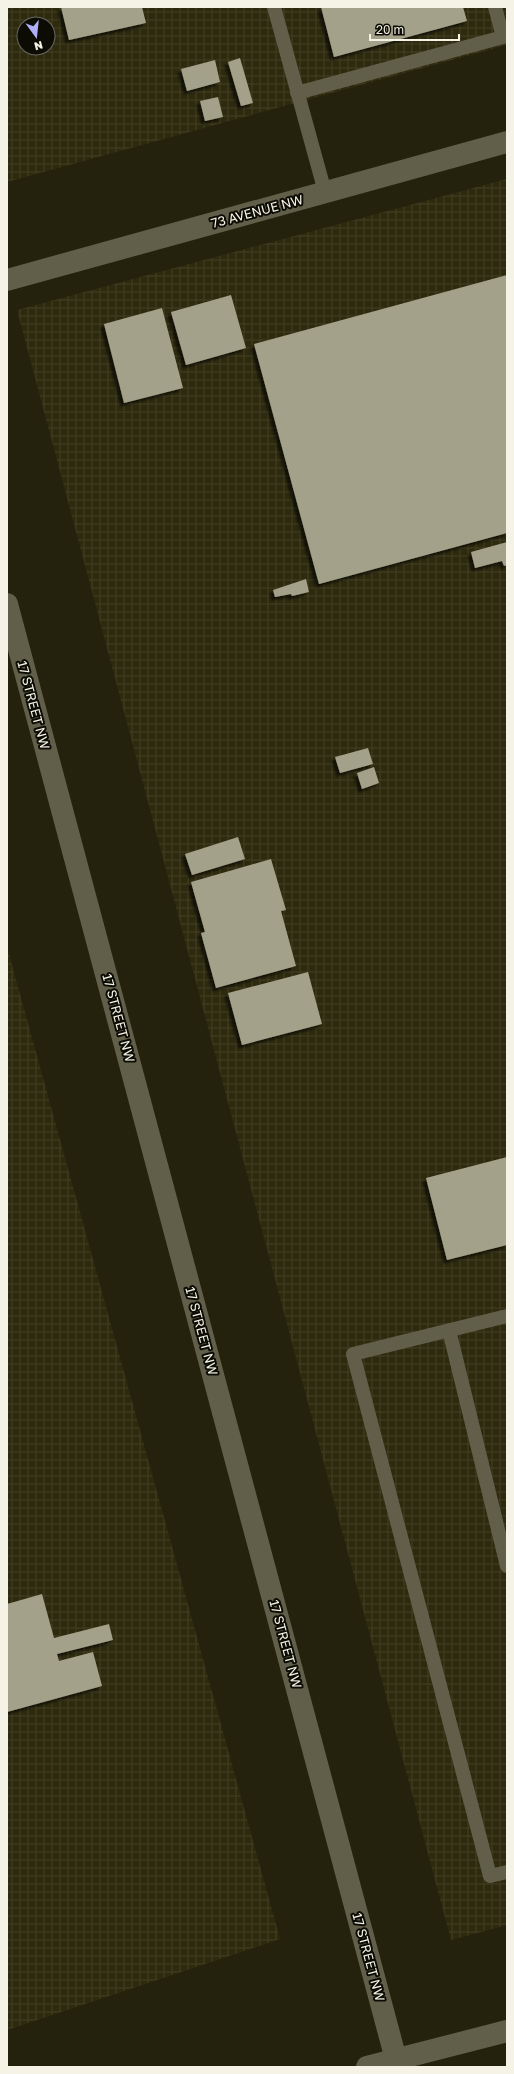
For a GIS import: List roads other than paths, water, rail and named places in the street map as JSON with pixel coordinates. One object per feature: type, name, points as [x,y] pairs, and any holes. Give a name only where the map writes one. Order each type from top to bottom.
[{"type":"main road","name":"73 AVENUE NW","points":[[7,280],[507,142]]},
{"type":"main road","name":"17 STREET NW","points":[[7,604],[397,2064]]},
{"type":"main road","points":[[367,2067],[397,2064],[507,2031]]},
{"type":"lane","points":[[274,7],[325,192]]},
{"type":"lane","points":[[297,92],[503,37],[495,7]]},
{"type":"lane","points":[[507,1316],[353,1354],[490,1876],[507,1872]]},
{"type":"lane","points":[[449,1330],[507,1566]]}]
